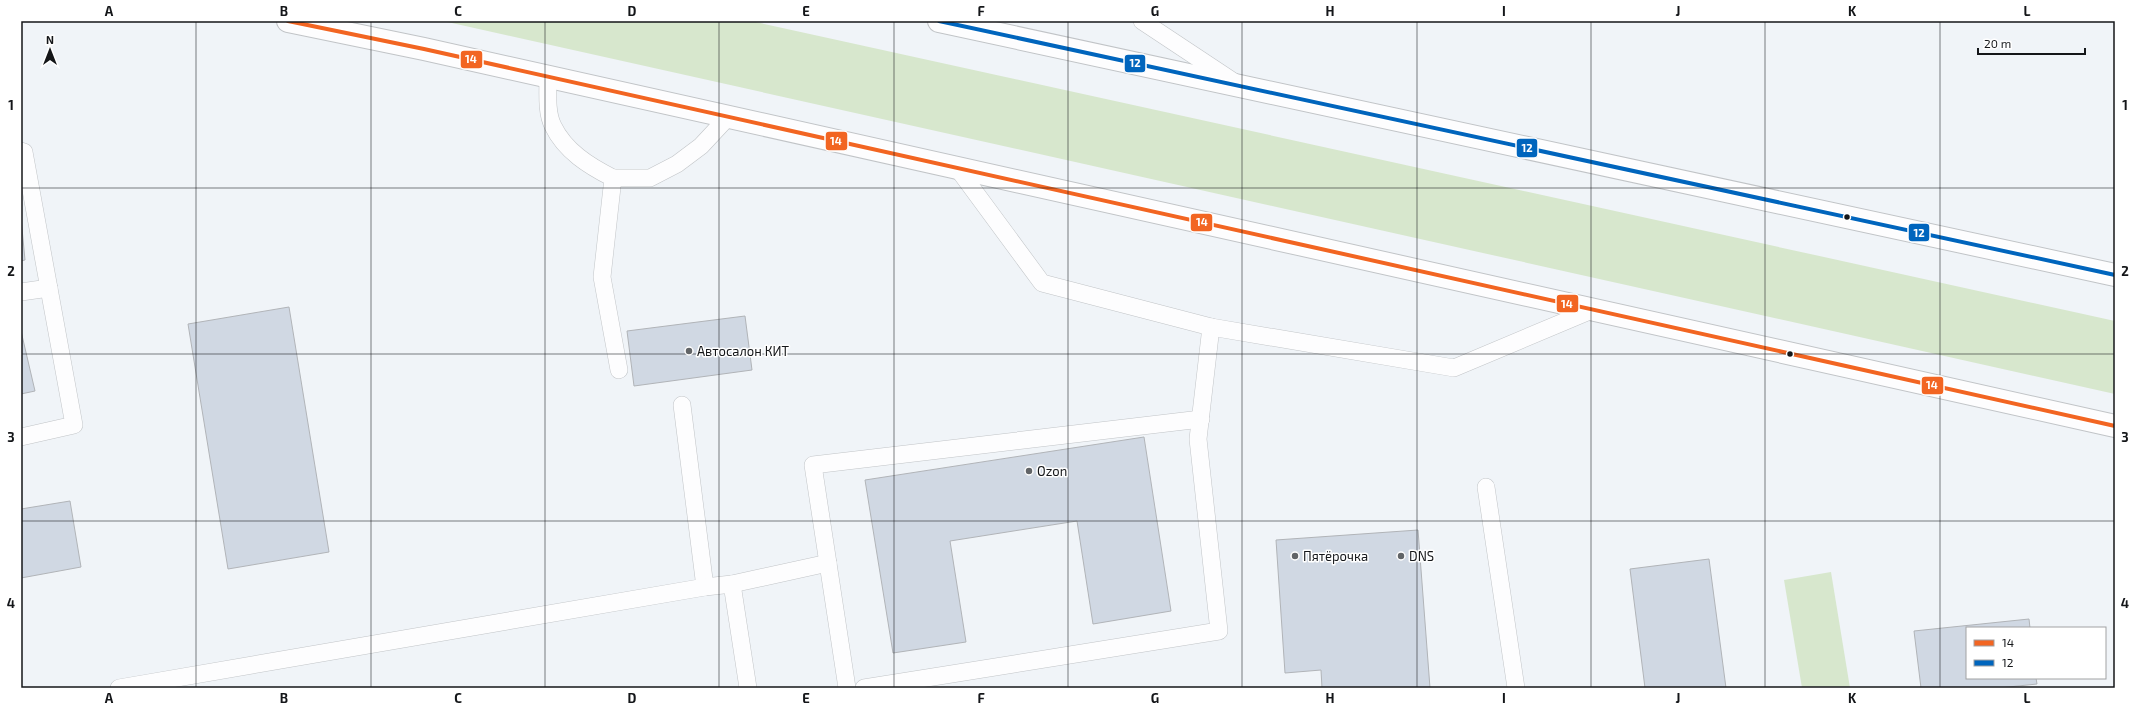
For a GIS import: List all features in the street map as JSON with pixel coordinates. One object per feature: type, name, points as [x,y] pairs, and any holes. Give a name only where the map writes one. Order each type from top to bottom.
[{"type":"main road","points":[[288,21],[548,76],[958,169],[2115,426]]},
{"type":"main road","points":[[940,21],[2115,275]]},
{"type":"lane","points":[[1142,21],[1239,86]]},
{"type":"lane","points":[[548,76],[548,101],[552,126],[570,149],[587,165],[613,178],[650,178],[670,167],[701,146],[728,117]]},
{"type":"lane","points":[[21,151],[24,152],[74,425],[21,437]]},
{"type":"lane","points":[[958,169],[1042,284],[1211,327],[1454,368],[1592,310]]},
{"type":"lane","points":[[613,178],[602,277],[619,370]]},
{"type":"lane","points":[[21,292],[49,288]]},
{"type":"lane","points":[[864,688],[1219,631],[1198,439],[1211,327]]},
{"type":"lane","points":[[682,405],[705,587]]},
{"type":"lane","points":[[847,688],[813,465],[1201,419]]},
{"type":"lane","points":[[1486,487],[1516,688]]},
{"type":"lane","points":[[119,688],[705,587],[732,584],[828,564]]},
{"type":"lane","points":[[732,584],[748,688]]},
{"type":"green space","points":[[443,21],[751,21],[2115,321],[2115,394]]},
{"type":"green space","points":[[1831,572],[1850,688],[1802,688],[1784,580]]},
{"type":"building","points":[[21,218],[25,260],[21,261]]},
{"type":"building","points":[[289,307],[329,552],[228,569],[188,324]]},
{"type":"building","name":"Автосалон КИТ","points":[[745,316],[752,370],[634,386],[627,331]]},
{"type":"building","points":[[21,331],[35,391],[21,394]]},
{"type":"building","points":[[1144,437],[1171,611],[1093,624],[1077,521],[950,541],[966,642],[893,653],[865,480]]},
{"type":"building","points":[[70,501],[81,567],[21,578],[21,509]]},
{"type":"building","points":[[1418,530],[1430,688],[1322,688],[1321,670],[1285,673],[1276,540]]},
{"type":"building","points":[[1709,559],[1726,688],[1645,688],[1630,569]]},
{"type":"building","points":[[2029,619],[2030,627],[1966,627],[1966,679],[2036,679],[2037,684],[1999,688],[1921,688],[1914,631]]},
{"type":"transit line","name":"14","points":[[288,21],[424,49],[2115,426]]},
{"type":"transit line","name":"12","points":[[939,21],[2115,275]]},
{"type":"place","name":"Автосалон КИТ","points":[[689,351]]},
{"type":"place","name":"Ozon","points":[[1029,471]]},
{"type":"place","name":"Пятёрочка","points":[[1295,556]]},
{"type":"place","name":"DNS","points":[[1401,556]]}]
